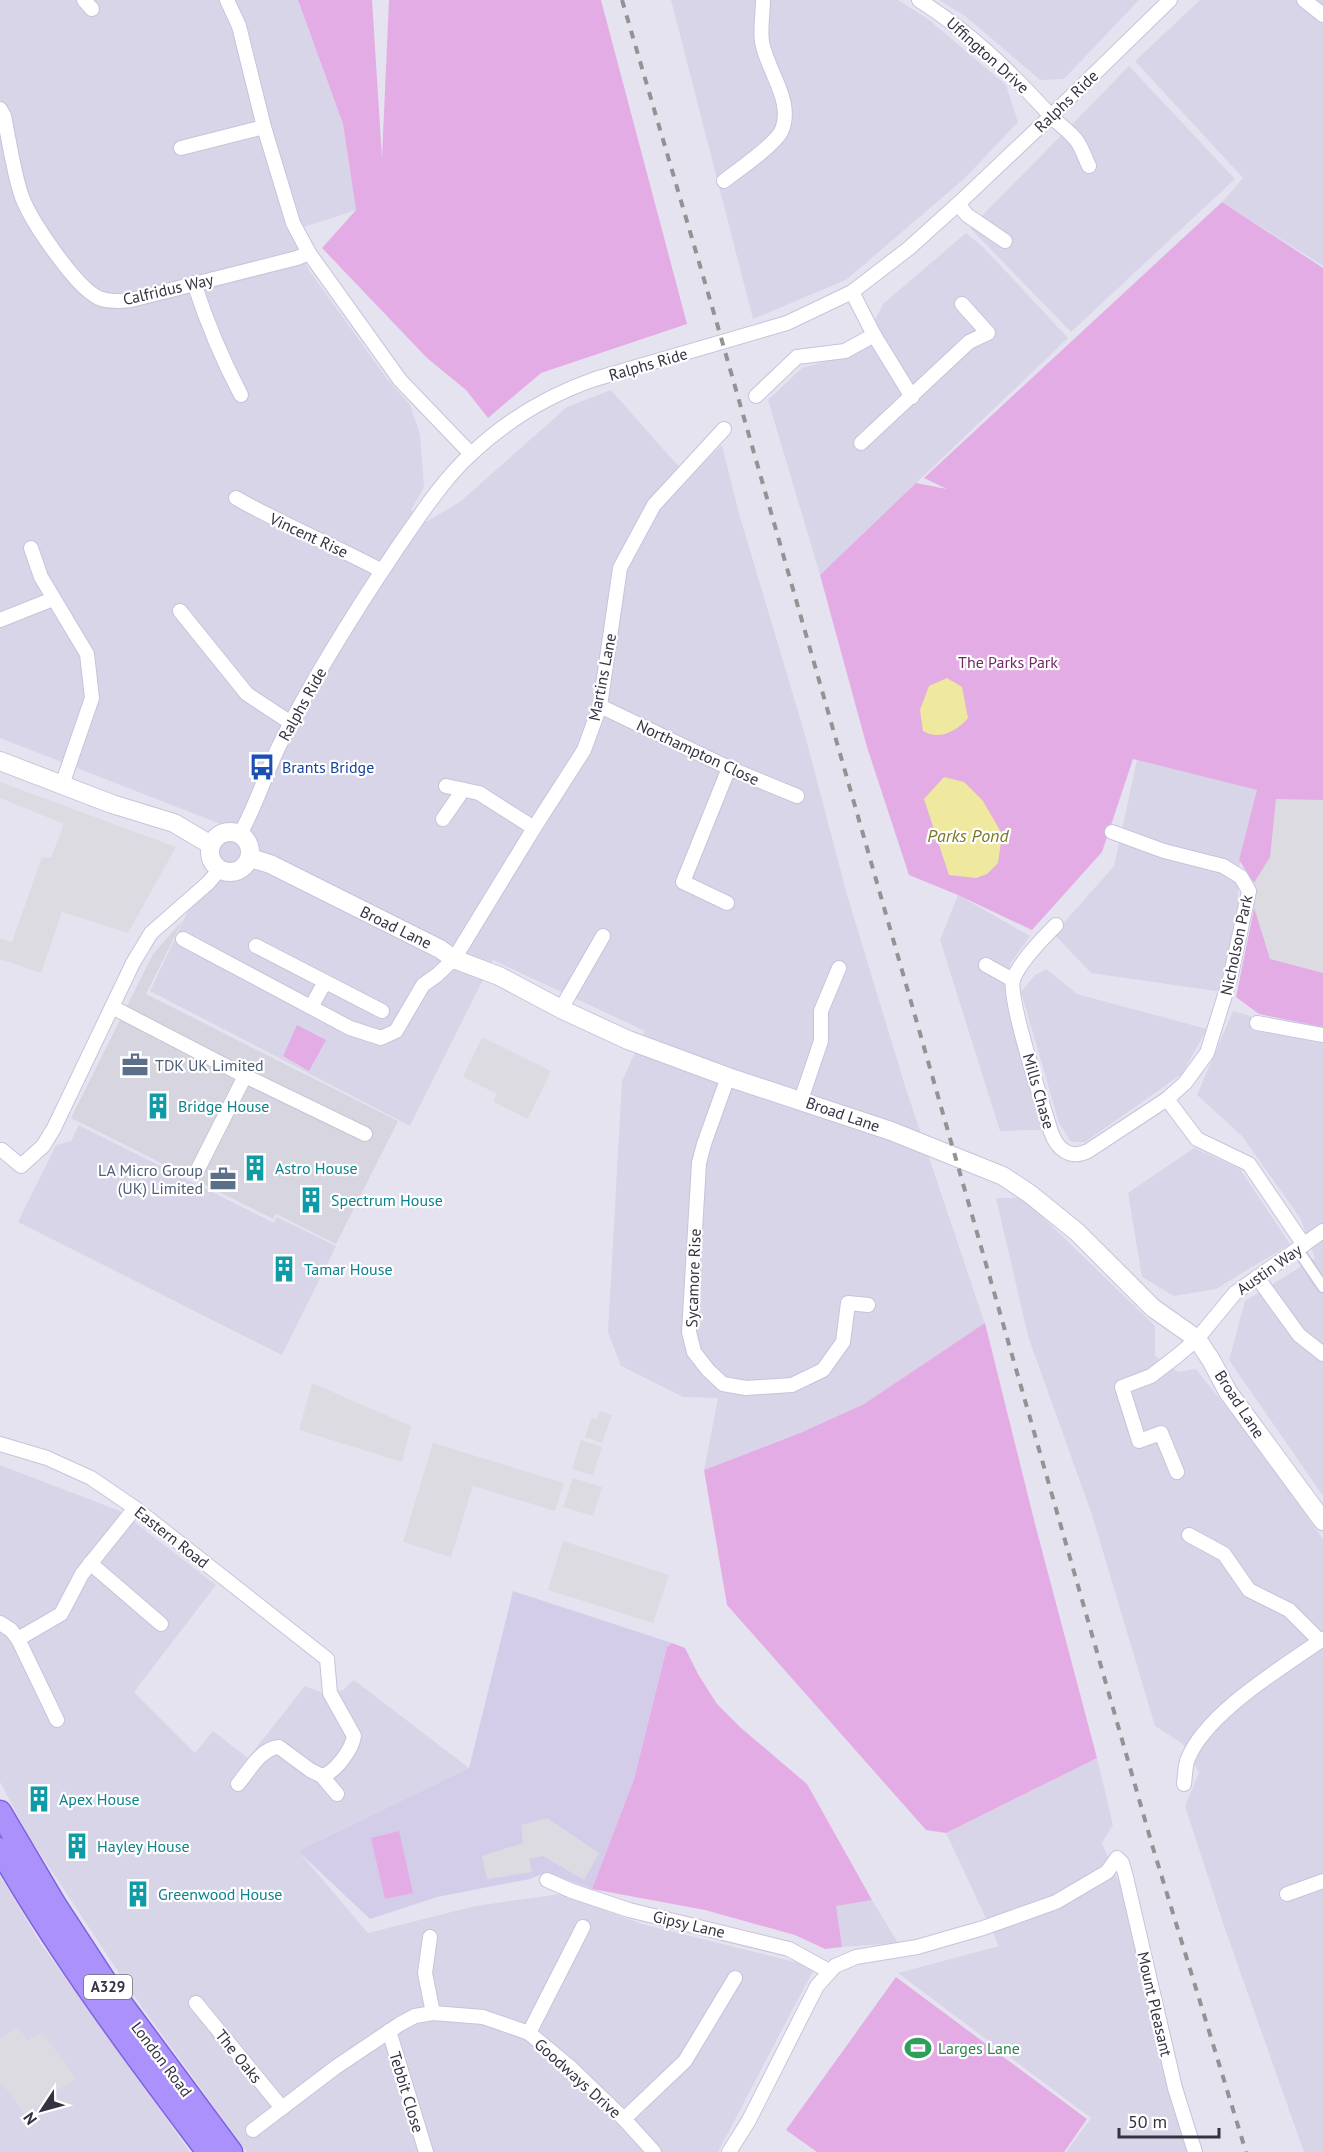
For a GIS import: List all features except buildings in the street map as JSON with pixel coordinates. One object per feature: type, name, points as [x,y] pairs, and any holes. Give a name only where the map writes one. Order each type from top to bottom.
[{"type":"main road","name":"London Road","points":[[0,1812],[51,1898],[108,1986],[231,2152]]},
{"type":"main road","name":"London Road","points":[[0,1849],[68,1959],[208,2152]]},
{"type":"street","points":[[228,0],[239,26],[264,127],[293,223],[309,253],[400,380],[471,454]]},
{"type":"street","points":[[724,181],[772,143],[781,132],[785,114],[780,91],[762,43],[763,0]]},
{"type":"street","name":"Uffington Drive","points":[[919,0],[951,20],[978,41],[1077,140],[1089,166]]},
{"type":"street","name":"Ralphs Ride","points":[[240,834],[313,681],[436,491],[471,454],[508,423],[565,390],[788,322],[852,292],[908,249],[958,204],[1170,0]]},
{"type":"street","points":[[1304,0],[1323,15]]},
{"type":"street","name":"Calfridus Way","points":[[0,109],[4,116],[21,197],[36,225],[73,276],[98,298],[113,301],[131,300],[309,253]]},
{"type":"street","points":[[181,148],[264,127]]},
{"type":"street","points":[[958,204],[967,215],[1005,241]]},
{"type":"street","points":[[194,283],[206,320],[241,395]]},
{"type":"street","points":[[852,292],[874,335],[912,397]]},
{"type":"street","points":[[861,442],[969,342],[988,333],[962,304]]},
{"type":"street","points":[[756,396],[797,357],[845,351],[874,335]]},
{"type":"street","name":"Martins Lane","points":[[183,939],[238,960],[311,1007],[350,1028],[381,1038],[396,1031],[423,985],[454,959],[584,750],[600,706],[620,568],[654,505],[724,429]]},
{"type":"street","name":"Vincent Rise","points":[[236,498],[382,572]]},
{"type":"street","points":[[31,548],[41,577],[87,654],[92,698],[62,785]]},
{"type":"street","points":[[0,620],[53,599]]},
{"type":"street","points":[[180,611],[247,693],[291,723]]},
{"type":"street","name":"Northampton Close","points":[[600,706],[729,768],[797,796]]},
{"type":"street","points":[[0,761],[112,804],[174,823],[211,845]]},
{"type":"street","points":[[727,903],[683,882],[729,768]]},
{"type":"street","points":[[446,786],[479,793],[534,828]]},
{"type":"street","points":[[443,819],[463,790]]},
{"type":"street","points":[[234,832],[240,834],[248,842],[249,858],[237,871],[225,871],[220,869],[211,858],[211,845],[220,834],[234,832]]},
{"type":"street","name":"Nicholson Park","points":[[1112,832],[1164,851],[1223,866],[1241,877],[1250,891],[1230,979],[1207,1053],[1185,1083],[1167,1099]]},
{"type":"street","name":"Broad Lane","points":[[249,858],[270,864],[440,949],[454,959],[499,976],[561,1009],[628,1040],[728,1077],[922,1142],[1003,1176],[1030,1194],[1077,1232],[1154,1308],[1197,1339],[1228,1392],[1323,1521]]},
{"type":"street","points":[[2,1150],[21,1166],[43,1146],[54,1128],[133,963],[151,933],[208,883],[220,869]]},
{"type":"street","points":[[986,965],[1013,980],[1033,948],[1056,925]]},
{"type":"street","points":[[561,1009],[603,936]]},
{"type":"street","points":[[256,946],[382,1011]]},
{"type":"street","points":[[801,1100],[821,1041],[822,1011],[839,968]]},
{"type":"street","name":"Mills Chase","points":[[1013,980],[1016,1009],[1051,1132],[1055,1142],[1065,1152],[1076,1155],[1088,1151],[1167,1099]]},
{"type":"street","points":[[311,1007],[325,981]]},
{"type":"street","points":[[112,1007],[245,1076],[365,1134]]},
{"type":"street","points":[[1257,1023],[1323,1035]]},
{"type":"street","points":[[199,1167],[245,1076]]},
{"type":"street","name":"Sycamore Rise","points":[[728,1077],[699,1163],[689,1332],[694,1352],[723,1384],[746,1388],[792,1385],[823,1370],[843,1342],[848,1303],[868,1305]]},
{"type":"street","points":[[1167,1099],[1197,1139],[1248,1164],[1303,1250],[1323,1287]]},
{"type":"street","name":"Austin Way","points":[[1177,1472],[1161,1432],[1139,1441],[1122,1387],[1151,1376],[1197,1339],[1226,1302],[1257,1277],[1303,1250],[1323,1232]]},
{"type":"street","points":[[1257,1277],[1299,1335],[1323,1354]]},
{"type":"street","name":"Eastern Road","points":[[0,1444],[47,1458],[91,1478],[135,1508],[327,1659],[330,1693],[353,1732],[354,1739],[342,1759],[326,1775],[322,1776]]},
{"type":"street","points":[[18,1639],[61,1614],[78,1580],[135,1508]]},
{"type":"street","points":[[1184,1784],[1187,1761],[1202,1737],[1221,1715],[1259,1683],[1322,1640],[1289,1610],[1249,1590],[1224,1554],[1189,1535]]},
{"type":"street","points":[[90,1563],[161,1624]]},
{"type":"street","points":[[0,1623],[11,1630],[18,1639],[57,1719]]},
{"type":"street","points":[[238,1784],[263,1754],[276,1746],[292,1755],[317,1775],[322,1776],[337,1794]]},
{"type":"street","name":"Mount Pleasant","points":[[830,1971],[850,1959],[917,1947],[983,1928],[1056,1902],[1107,1872],[1117,1858],[1122,1863],[1126,1877],[1175,2088],[1195,2152]]},
{"type":"street","name":"Gipsy Lane","points":[[547,1880],[629,1910],[789,1949],[830,1971]]},
{"type":"street","points":[[1287,1894],[1323,1881]]},
{"type":"street","points":[[529,2033],[584,1928]]},
{"type":"street","points":[[430,1937],[425,1973],[433,2013]]},
{"type":"street","points":[[729,2152],[748,2122],[817,1986],[830,1971]]},
{"type":"street","points":[[624,2120],[685,2061],[735,1978]]},
{"type":"street","name":"The Oaks","points":[[196,2003],[282,2108]]},
{"type":"street","name":"Goodways Drive","points":[[388,2031],[415,2016],[433,2013],[483,2017],[529,2033],[571,2068],[654,2152]]},
{"type":"street","points":[[253,2130],[388,2031]]},
{"type":"street","name":"Tebbit Close","points":[[388,2031],[426,2152]]},
{"type":"shaded area","points":[[0,0],[298,0],[343,124],[356,210],[289,232],[309,270],[385,376],[410,405],[420,434],[424,487],[411,510],[426,522],[461,501],[567,407],[611,390],[688,477],[722,445],[738,510],[805,735],[846,891],[905,1086],[985,1324],[864,1404],[800,1433],[704,1470],[718,1398],[683,1397],[621,1366],[608,1332],[622,1081],[645,1031],[493,960],[410,1126],[150,991],[228,827],[0,738]]},
{"type":"shaded area","points":[[671,0],[898,0],[928,19],[1006,85],[1018,122],[965,178],[846,280],[753,319]]},
{"type":"shaded area","points":[[939,0],[1139,0],[1064,79],[1040,80],[965,16]]},
{"type":"shaded area","points":[[1200,0],[1323,0],[1323,266],[1222,202],[1243,178],[1135,61]]},
{"type":"shaded area","points":[[1129,66],[1235,179],[1071,332],[970,228]]},
{"type":"shaded area","points":[[966,233],[983,247],[1068,338],[820,575],[768,400],[802,368],[858,352],[883,304]]},
{"type":"shaded area","points":[[1137,760],[1258,790],[1236,879],[1238,904],[1222,992],[1091,973],[1054,934],[1114,866]]},
{"type":"shaded area","points":[[0,782],[176,847],[128,933],[62,912],[41,973],[0,959],[0,938],[12,942],[42,857],[51,858],[64,824],[0,798]]},
{"type":"shaded area","points":[[1276,799],[1323,800],[1323,973],[1270,959],[1249,891],[1270,857]]},
{"type":"shaded area","points":[[958,895],[1030,936],[1010,964],[1005,991],[1042,1130],[1000,1131],[940,940]]},
{"type":"shaded area","points":[[183,920],[146,994],[398,1121],[336,1244],[276,1214],[273,1219],[71,1118],[153,954]]},
{"type":"shaded area","points":[[1046,969],[1077,994],[1207,1029],[1182,1074],[1085,1142],[1071,1142],[1059,1123],[1021,992],[1035,975]]},
{"type":"shaded area","points":[[1233,1011],[1251,1016],[1251,1030],[1323,1042],[1323,1496],[1229,1360],[1245,1301],[1315,1258],[1300,1218],[1242,1136],[1197,1095]]},
{"type":"shaded area","points":[[482,1037],[551,1071],[528,1119],[493,1102],[497,1094],[463,1077]]},
{"type":"shaded area","points":[[79,1125],[274,1223],[277,1217],[336,1246],[282,1355],[18,1222],[56,1145],[71,1141]]},
{"type":"shaded area","points":[[1194,1148],[1240,1169],[1290,1244],[1216,1289],[1174,1296],[1142,1277],[1128,1193]]},
{"type":"shaded area","points":[[996,1198],[1023,1198],[1155,1326],[1155,1356],[1178,1372],[1196,1369],[1243,1428],[1323,1539],[1323,2152],[1304,2152],[1224,1926],[1185,1806],[1199,1773],[1183,1744],[1155,1726],[1092,1515],[1028,1336]]},
{"type":"shaded area","points":[[312,1383],[411,1426],[402,1462],[299,1430]]},
{"type":"shaded area","points":[[600,1411],[612,1415],[602,1443],[585,1437],[591,1418],[597,1419]]},
{"type":"shaded area","points":[[581,1440],[602,1447],[593,1475],[572,1469]]},
{"type":"shaded area","points":[[433,1443],[564,1483],[555,1511],[473,1486],[451,1557],[403,1542]]},
{"type":"shaded area","points":[[0,1465],[120,1511],[216,1585],[134,1692],[195,1753],[213,1731],[248,1758],[305,1686],[323,1693],[343,1690],[354,1680],[469,1768],[298,1851],[368,1933],[475,1906],[560,1894],[642,1924],[815,1967],[718,2152],[247,2152],[141,2006],[29,1837],[0,1782]]},
{"type":"shaded area","points":[[573,1478],[602,1487],[593,1516],[563,1507]]},
{"type":"shaded area","points":[[563,1541],[669,1575],[653,1623],[548,1590]]},
{"type":"shaded area","points":[[513,1591],[672,1643],[667,1647],[634,1779],[592,1889],[546,1872],[530,1879],[437,1897],[370,1919],[298,1851],[469,1768]]},
{"type":"shaded area","points":[[1097,1758],[1113,1825],[1102,1843],[1120,1885],[1168,2088],[1190,2152],[1066,2152],[1091,2118],[898,1973],[999,1946],[946,1833]]},
{"type":"shaded area","points":[[547,1818],[599,1853],[584,1880],[543,1856],[529,1859],[532,1872],[487,1879],[482,1856],[523,1843],[521,1825]]},
{"type":"shaded area","points":[[0,1875],[41,1944],[190,2152],[0,2152]]},
{"type":"shaded area","points":[[872,1900],[898,1943],[842,1947],[835,1906]]},
{"type":"shaded area","points":[[17,2026],[28,2041],[42,2032],[76,2078],[25,2115],[0,2081],[0,2039]]},
{"type":"green space","points":[[298,0],[372,0],[382,158],[389,0],[601,0],[687,324],[541,373],[488,418],[466,390],[427,358],[322,248],[356,210],[343,124]]},
{"type":"green space","name":"The Parks Park","points":[[1222,202],[1323,268],[1323,1027],[1259,1014],[1236,997],[1258,889],[1239,860],[1257,790],[1133,759],[1102,852],[1032,930],[909,875],[867,747],[820,575],[916,483],[947,489],[924,478]]},
{"type":"green space","points":[[297,1025],[326,1040],[309,1071],[283,1056]]},
{"type":"green space","points":[[985,1323],[1097,1758],[946,1833],[926,1830],[727,1605],[704,1470],[800,1433],[864,1404]]},
{"type":"green space","points":[[672,1643],[685,1648],[717,1704],[741,1728],[807,1784],[872,1900],[836,1906],[842,1947],[825,1949],[795,1935],[705,1910],[592,1889],[634,1779],[667,1647]]},
{"type":"green space","points":[[399,1831],[413,1893],[385,1899],[371,1838]]},
{"type":"green space","name":"Larges Lane","points":[[896,1977],[1087,2119],[1064,2152],[817,2152],[786,2130]]},
{"type":"water","points":[[947,678],[962,687],[968,718],[959,727],[947,733],[929,734],[923,731],[920,710],[929,686]]},
{"type":"water","name":"Parks Pond","points":[[944,777],[964,782],[983,801],[1002,834],[998,863],[987,874],[976,878],[949,875],[924,799]]},
{"type":"railway","points":[[622,0],[718,327],[1153,1848],[1246,2152]]},
{"type":"place","name":"Brants Bridge","points":[[262,767]]},
{"type":"place","name":"TDK UK Limited","points":[[135,1065]]},
{"type":"place","name":"Bridge House","points":[[158,1106]]},
{"type":"place","name":"Astro House","points":[[255,1168]]},
{"type":"place","name":"LA Micro Group (UK) Limited","points":[[223,1179]]},
{"type":"place","name":"Spectrum House","points":[[311,1200]]},
{"type":"place","name":"Tamar House","points":[[284,1269]]},
{"type":"place","name":"Apex House","points":[[39,1799]]},
{"type":"place","name":"Hayley House","points":[[77,1846]]},
{"type":"place","name":"Greenwood House","points":[[138,1894]]},
{"type":"place","name":"Larges Lane","points":[[918,2048]]}]
